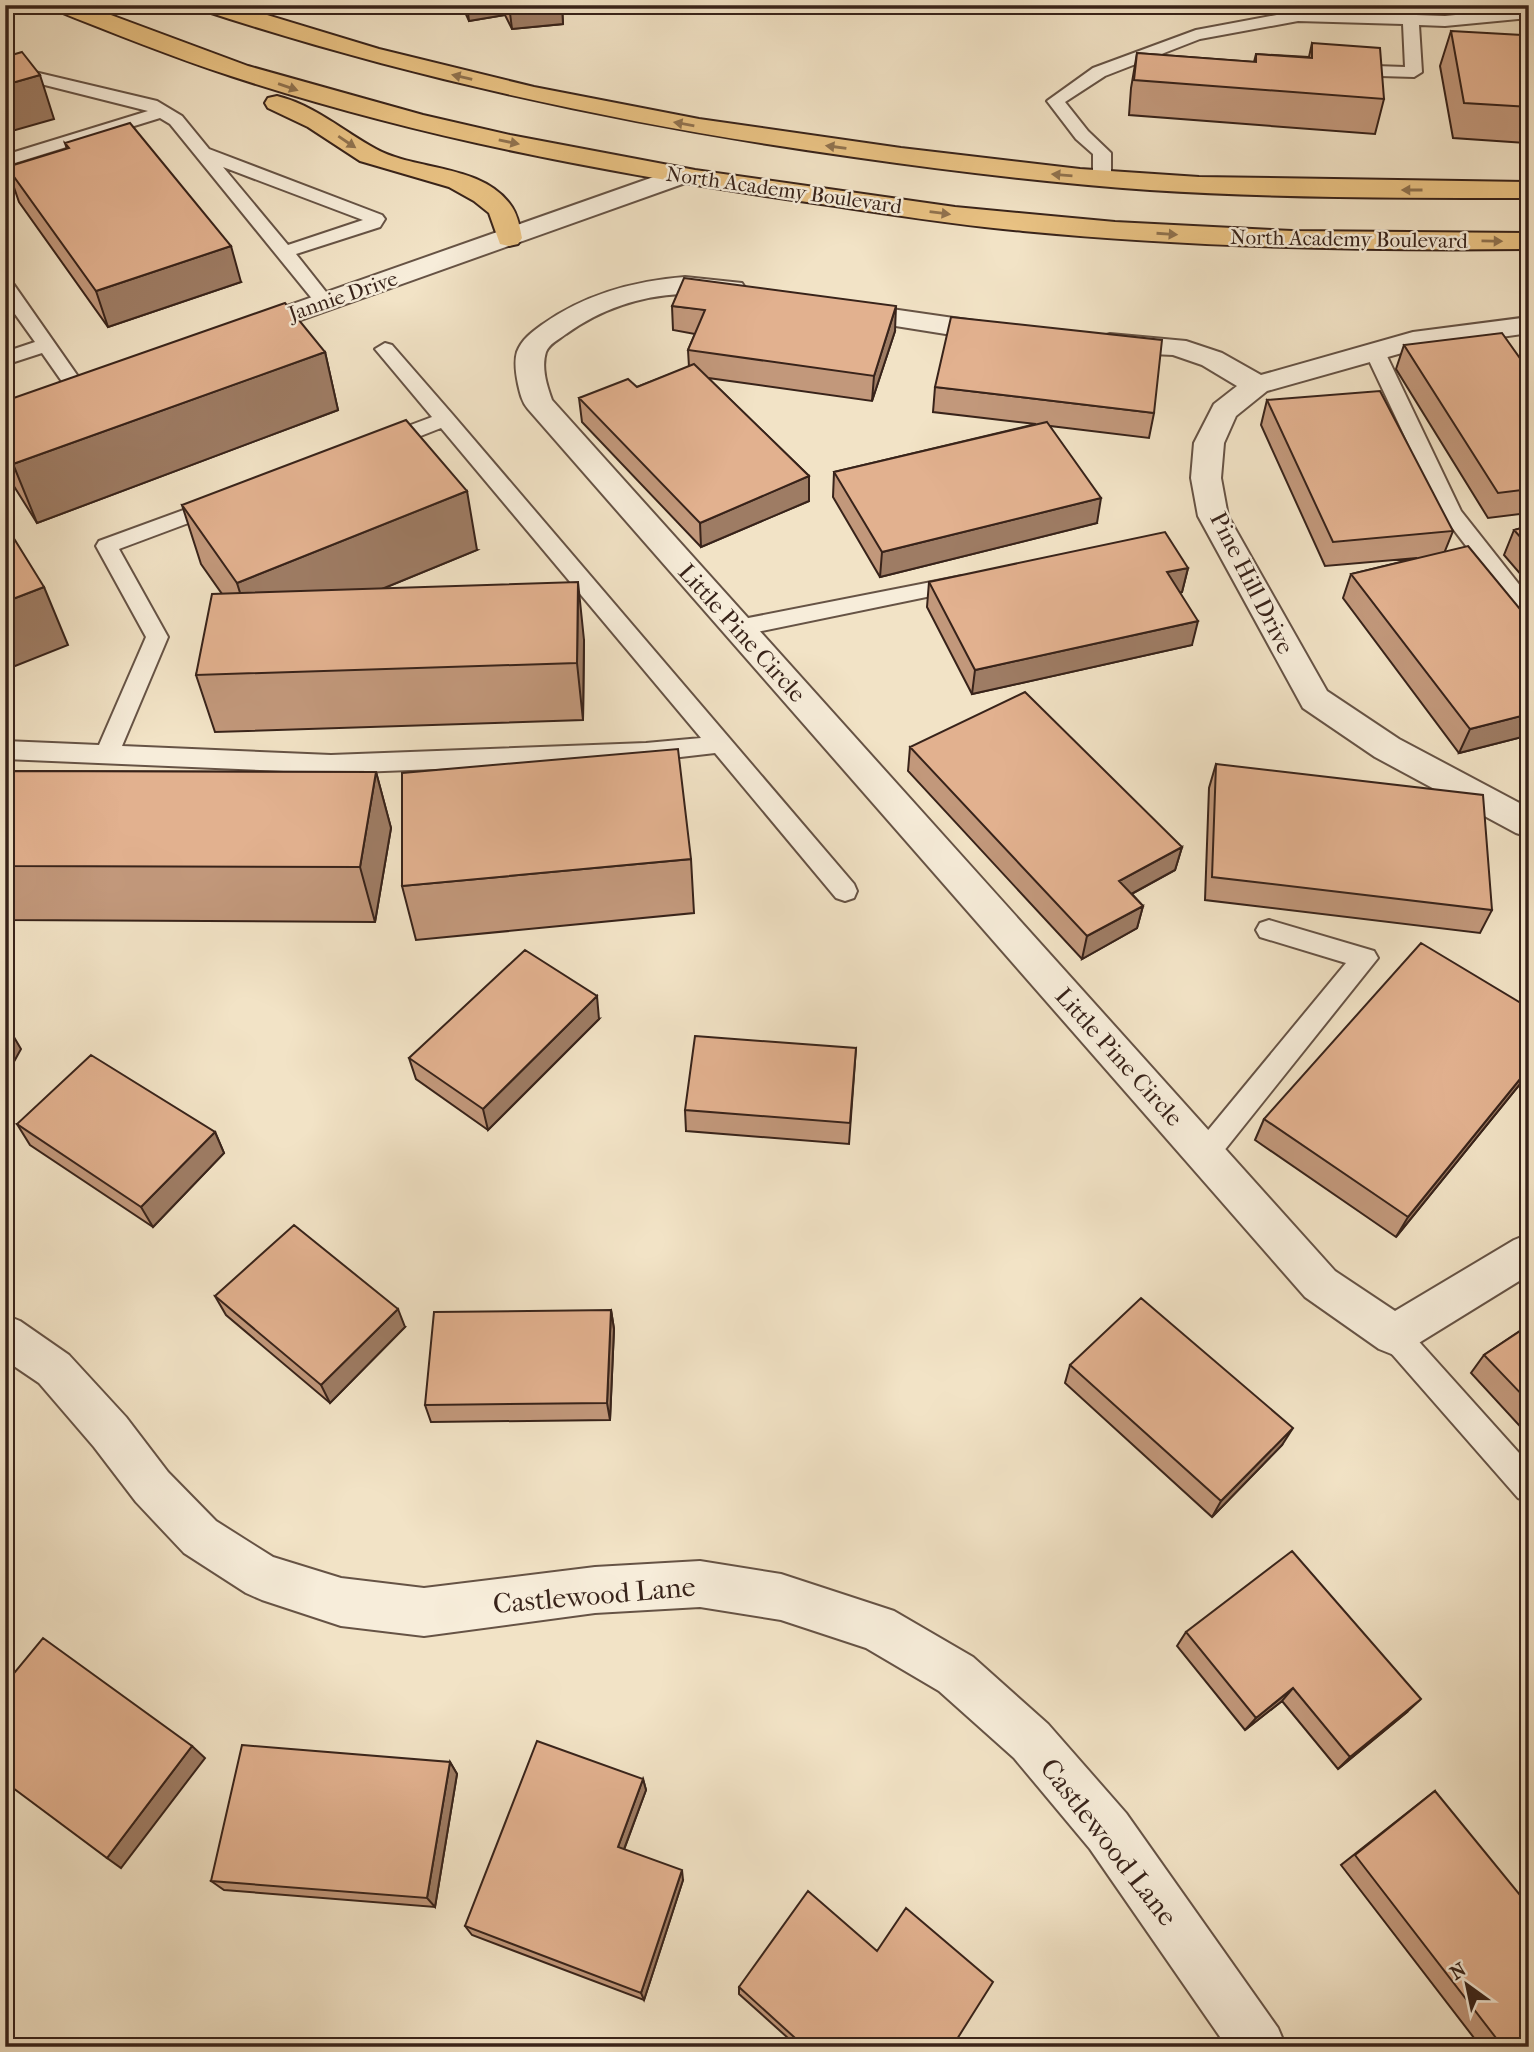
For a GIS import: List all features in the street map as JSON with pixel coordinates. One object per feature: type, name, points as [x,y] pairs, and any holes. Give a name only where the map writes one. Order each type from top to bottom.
[{"type":"highway","name":"North Academy Boulevard","points":[[63,5],[110,25],[313,96],[422,124],[679,176],[1053,226],[1213,237],[1529,241]]},
{"type":"highway","name":"North Academy Boulevard","points":[[210,5],[376,57],[615,112],[752,136],[1018,172],[1102,178],[1336,190],[1529,190]]},
{"type":"highway","points":[[110,25],[317,122],[369,156],[458,181],[501,209],[509,238]]},
{"type":"highway","points":[[679,176],[752,136]]},
{"type":"street","name":"Jannie Drive","points":[[212,342],[679,176]]},
{"type":"street","name":"Little Pine Circle","points":[[762,295],[722,288],[670,285],[617,296],[565,320],[535,345],[529,373],[538,403],[1320,1284],[1394,1335]]},
{"type":"street","points":[[816,305],[974,332],[1027,336]]},
{"type":"street","name":"Pine Hill Drive","points":[[1529,325],[1413,341],[1256,385],[1224,411],[1209,443],[1206,478],[1213,516],[1315,699],[1387,748],[1529,824]]},
{"type":"street","points":[[1079,340],[1176,347],[1212,359],[1256,385]]},
{"type":"street","points":[[1394,1335],[1529,1253]]},
{"type":"street","name":"Castlewood Lane","points":[[5,1335],[54,1369],[110,1432],[152,1488],[200,1537],[262,1577],[341,1602],[424,1612],[595,1590],[700,1584],[781,1597],[877,1628],[956,1674],[1031,1741],[1108,1831],[1259,2047]]},
{"type":"lane","points":[[1102,178],[1102,153],[1082,135],[1055,101],[1099,72],[1196,35],[1298,16],[1445,21],[1529,13]]},
{"type":"lane","points":[[1334,70],[1414,72],[1411,20]]},
{"type":"lane","points":[[1152,52],[1174,61]]},
{"type":"lane","points":[[5,70],[151,106],[176,120],[325,302]]},
{"type":"lane","points":[[5,161],[161,111]]},
{"type":"lane","points":[[202,152],[376,219],[374,223],[284,252]]},
{"type":"lane","points":[[5,286],[76,389]]},
{"type":"lane","points":[[5,359],[46,345]]},
{"type":"lane","points":[[385,349],[845,891]]},
{"type":"lane","points":[[1375,352],[1452,513],[1529,612]]},
{"type":"lane","points":[[368,449],[446,419]]},
{"type":"lane","points":[[107,754],[157,637],[107,546],[237,497]]},
{"type":"lane","points":[[738,628],[979,579]]},
{"type":"lane","points":[[5,750],[331,764],[646,752],[721,744]]},
{"type":"lane","points":[[1205,1154],[1364,958],[1269,930]]},
{"type":"lane","points":[[1394,1335],[1529,1487]]},
{"type":"building","points":[[1451,31],[1522,35],[1529,66],[1529,107],[1464,103]]},
{"type":"building","points":[[1312,43],[1380,48],[1384,99],[1134,80],[1137,53],[1256,62],[1256,54],[1312,58]]},
{"type":"building","points":[[22,52],[40,75],[5,85],[5,57]]},
{"type":"building","points":[[130,123],[231,246],[96,291],[7,167],[69,148],[65,143]]},
{"type":"building","points":[[684,278],[896,306],[874,376],[688,350],[705,310],[672,306]]},
{"type":"building","points":[[285,303],[325,352],[13,464],[5,452],[5,401]]},
{"type":"building","points":[[951,317],[1162,340],[1154,413],[935,387]]},
{"type":"building","points":[[1502,333],[1529,371],[1529,489],[1498,493],[1404,345]]},
{"type":"building","points":[[694,364],[809,476],[700,523],[579,398],[628,379],[637,387]]},
{"type":"building","points":[[1380,391],[1453,531],[1333,542],[1267,400]]},
{"type":"building","points":[[406,420],[467,491],[237,583],[182,505]]},
{"type":"building","points":[[1047,422],[1101,498],[882,552],[834,472]]},
{"type":"building","points":[[5,524],[44,587],[5,602]]},
{"type":"building","points":[[1529,526],[1529,547],[1514,530]]},
{"type":"building","points":[[1165,532],[1188,568],[1167,572],[1198,621],[975,670],[929,582]]},
{"type":"building","points":[[1468,546],[1529,620],[1529,714],[1470,729],[1351,574]]},
{"type":"building","points":[[578,582],[577,663],[196,675],[212,594]]},
{"type":"building","points":[[1025,692],[1182,847],[1119,881],[1143,906],[1087,936],[910,747]]},
{"type":"building","points":[[678,749],[691,859],[402,886],[402,773]]},
{"type":"building","points":[[1216,764],[1483,795],[1492,910],[1212,877]]},
{"type":"building","points":[[5,771],[376,772],[360,867],[5,866]]},
{"type":"building","points":[[1421,943],[1529,1008],[1529,1068],[1408,1217],[1264,1119]]},
{"type":"building","points":[[525,950],[597,996],[483,1109],[409,1058]]},
{"type":"building","points":[[695,1036],[856,1048],[850,1123],[685,1110]]},
{"type":"building","points":[[91,1055],[215,1132],[141,1207],[17,1124]]},
{"type":"building","points":[[294,1225],[398,1309],[321,1385],[215,1296]]},
{"type":"building","points":[[1141,1298],[1293,1428],[1221,1501],[1070,1365]]},
{"type":"building","points":[[611,1310],[607,1403],[425,1405],[434,1312]]},
{"type":"building","points":[[1529,1325],[1529,1402],[1484,1355]]},
{"type":"building","points":[[1292,1551],[1421,1699],[1350,1757],[1293,1688],[1256,1718],[1186,1632]]},
{"type":"building","points":[[43,1638],[192,1746],[107,1858],[5,1782],[5,1684]]},
{"type":"building","points":[[537,1741],[643,1779],[618,1847],[682,1870],[641,1993],[465,1926]]},
{"type":"building","points":[[242,1745],[450,1762],[427,1898],[211,1881]]},
{"type":"building","points":[[1435,1791],[1529,1906],[1529,2047],[1503,2047],[1355,1855]]},
{"type":"building","points":[[808,1891],[877,1951],[906,1908],[993,1982],[952,2047],[805,2047],[739,1987]]}]
